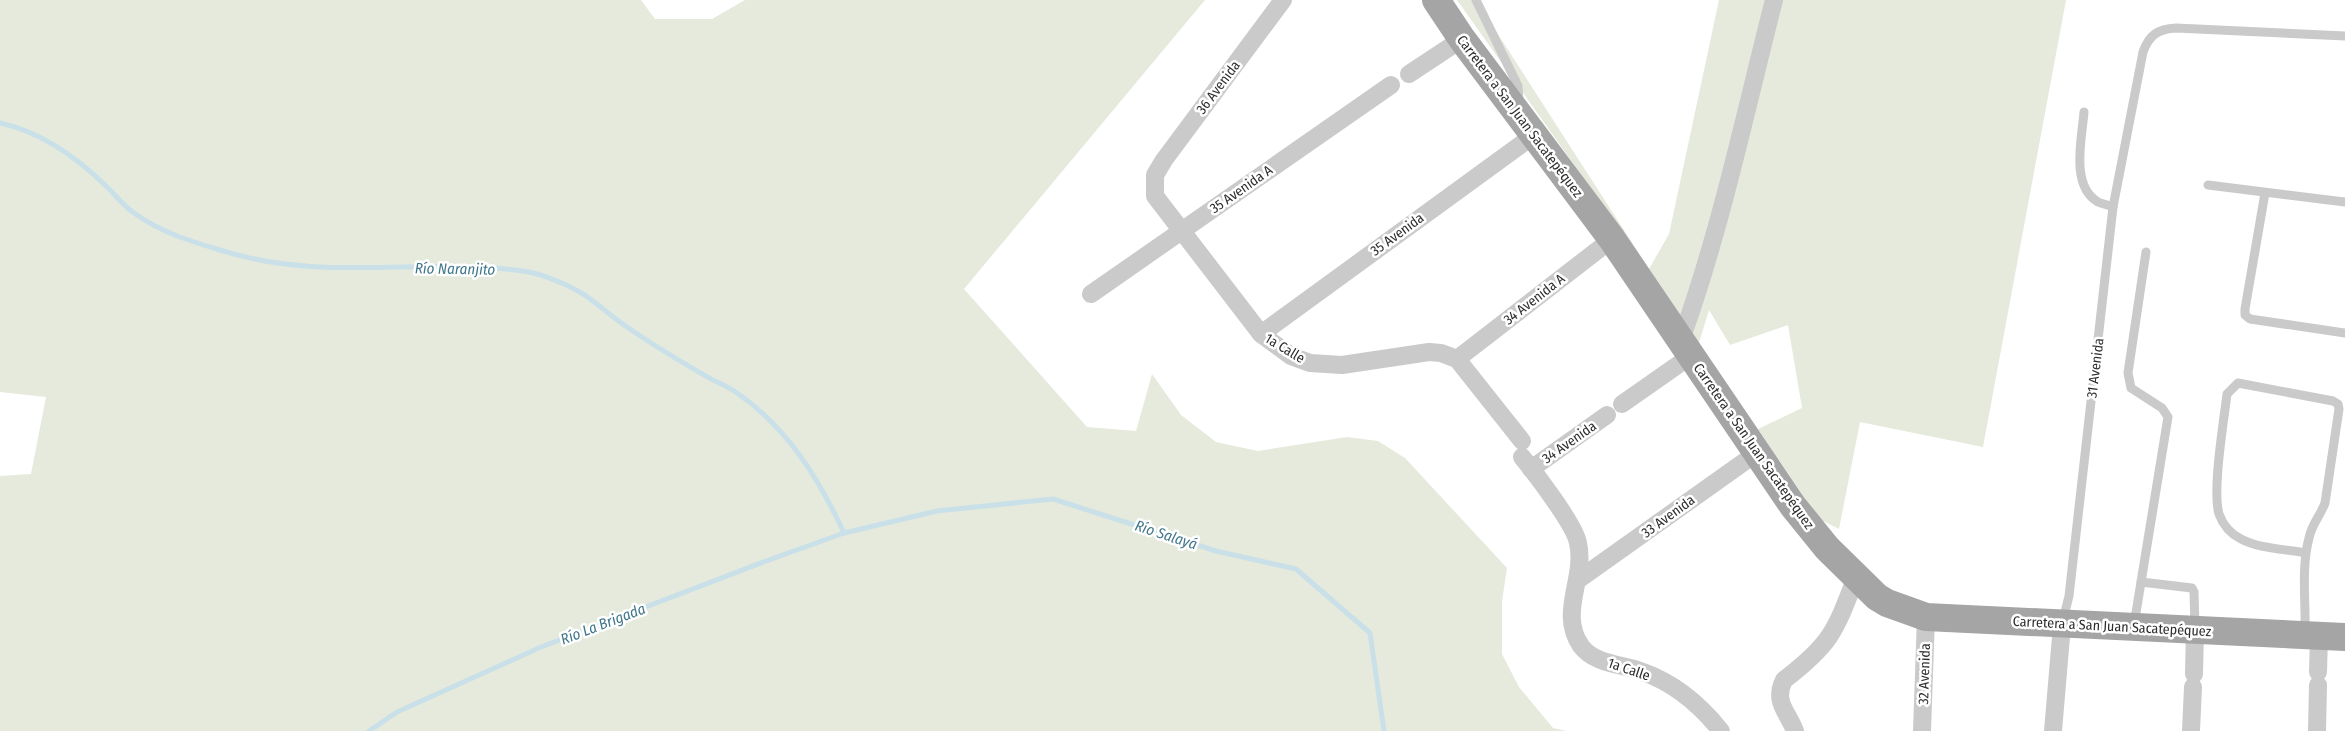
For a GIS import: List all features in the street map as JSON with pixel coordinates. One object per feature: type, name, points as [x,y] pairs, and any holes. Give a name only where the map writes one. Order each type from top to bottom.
[{"type":"main road","name":"Carretera a San Juan Sacatepéquez","points":[[1436,0],[1462,39],[1612,239],[1803,519],[1868,590],[1887,603],[1926,617],[2323,636]]},
{"type":"street","name":"36 Avenida","points":[[1155,175],[1283,0]]},
{"type":"street","points":[[1622,404],[1687,347],[1696,298],[1722,206],[1774,0]]},
{"type":"street","points":[[1409,74],[1462,39]]},
{"type":"street","name":"35 Avenida A","points":[[1091,294],[1391,85]]},
{"type":"street","name":"35 Avenida","points":[[1261,334],[1527,124]]},
{"type":"street","name":"1a Calle","points":[[1155,175],[1155,196],[1261,334],[1291,356],[1310,363],[1342,365],[1429,352],[1441,353],[1457,359],[1525,456],[1576,534],[1580,561],[1578,580],[1570,612],[1572,630],[1582,648],[1597,658],[1617,666],[1644,672],[1680,690],[1721,731]]},
{"type":"street","name":"34 Avenida A","points":[[1457,359],[1612,239]]},
{"type":"street","name":"34 Avenida","points":[[1525,456],[1607,415]]},
{"type":"street","name":"33 Avenida","points":[[1578,580],[1758,452]]},
{"type":"street","points":[[1795,731],[1781,706],[1781,686],[1784,680],[1815,656],[1826,644],[1838,623],[1856,577]]},
{"type":"street","name":"32 Avenida","points":[[1922,731],[1926,617]]},
{"type":"street","name":"31 Avenida","points":[[2053,731],[2062,625]]},
{"type":"street","points":[[2192,731],[2195,630]]},
{"type":"street","points":[[2317,731],[2318,679],[2323,636]]},
{"type":"lane","points":[[1476,0],[1518,86],[1527,124]]},
{"type":"lane","name":"31 Avenida","points":[[2062,625],[2069,596],[2113,207],[2143,52],[2148,38],[2157,32],[2176,28],[2345,36]]},
{"type":"lane","points":[[2084,112],[2080,165],[2084,186],[2098,202],[2113,207]]},
{"type":"lane","points":[[2208,185],[2345,202]]},
{"type":"lane","points":[[2265,193],[2245,315],[2250,318],[2345,333]]},
{"type":"lane","points":[[2134,628],[2168,417],[2162,408],[2131,388],[2128,373],[2146,252]]},
{"type":"lane","points":[[2306,552],[2259,545],[2242,539],[2228,530],[2219,513],[2220,446],[2227,394],[2238,383],[2333,401],[2338,404],[2340,409],[2325,503],[2323,510],[2315,519],[2306,552],[2323,636]]},
{"type":"lane","points":[[2141,582],[2192,588],[2194,592],[2195,630]]},
{"type":"shaded area","points":[[0,0],[641,0],[655,19],[712,19],[745,0],[1205,0],[964,289],[1087,427],[1136,431],[1152,374],[1181,415],[1216,442],[1258,451],[1347,437],[1378,441],[1405,458],[1507,568],[1502,601],[1502,654],[1519,687],[1553,728],[1566,731],[0,731],[0,476],[31,474],[46,397],[0,392]]},
{"type":"shaded area","points":[[1457,0],[1476,0],[1649,269],[1669,234],[1719,0],[2066,0],[1983,447],[1860,422],[1839,529],[1819,519],[1758,429],[1802,408],[1788,325],[1730,345],[1709,310],[1698,346],[1649,270]]},
{"type":"waterway","name":"Río Naranjito","points":[[0,123],[29,132],[57,146],[94,174],[126,207],[154,226],[220,250],[258,260],[296,265],[371,268],[484,267],[529,272],[558,281],[585,295],[623,325],[711,379],[731,389],[755,407],[786,438],[800,456],[824,493],[844,533]]},
{"type":"waterway","name":"Río Salayá","points":[[369,731],[397,712],[541,647],[844,533],[937,511],[1053,499],[1216,551],[1296,569],[1370,633],[1384,731]]},
{"type":"water label","name":"Río La Brigada","points":[[603,624]]}]
